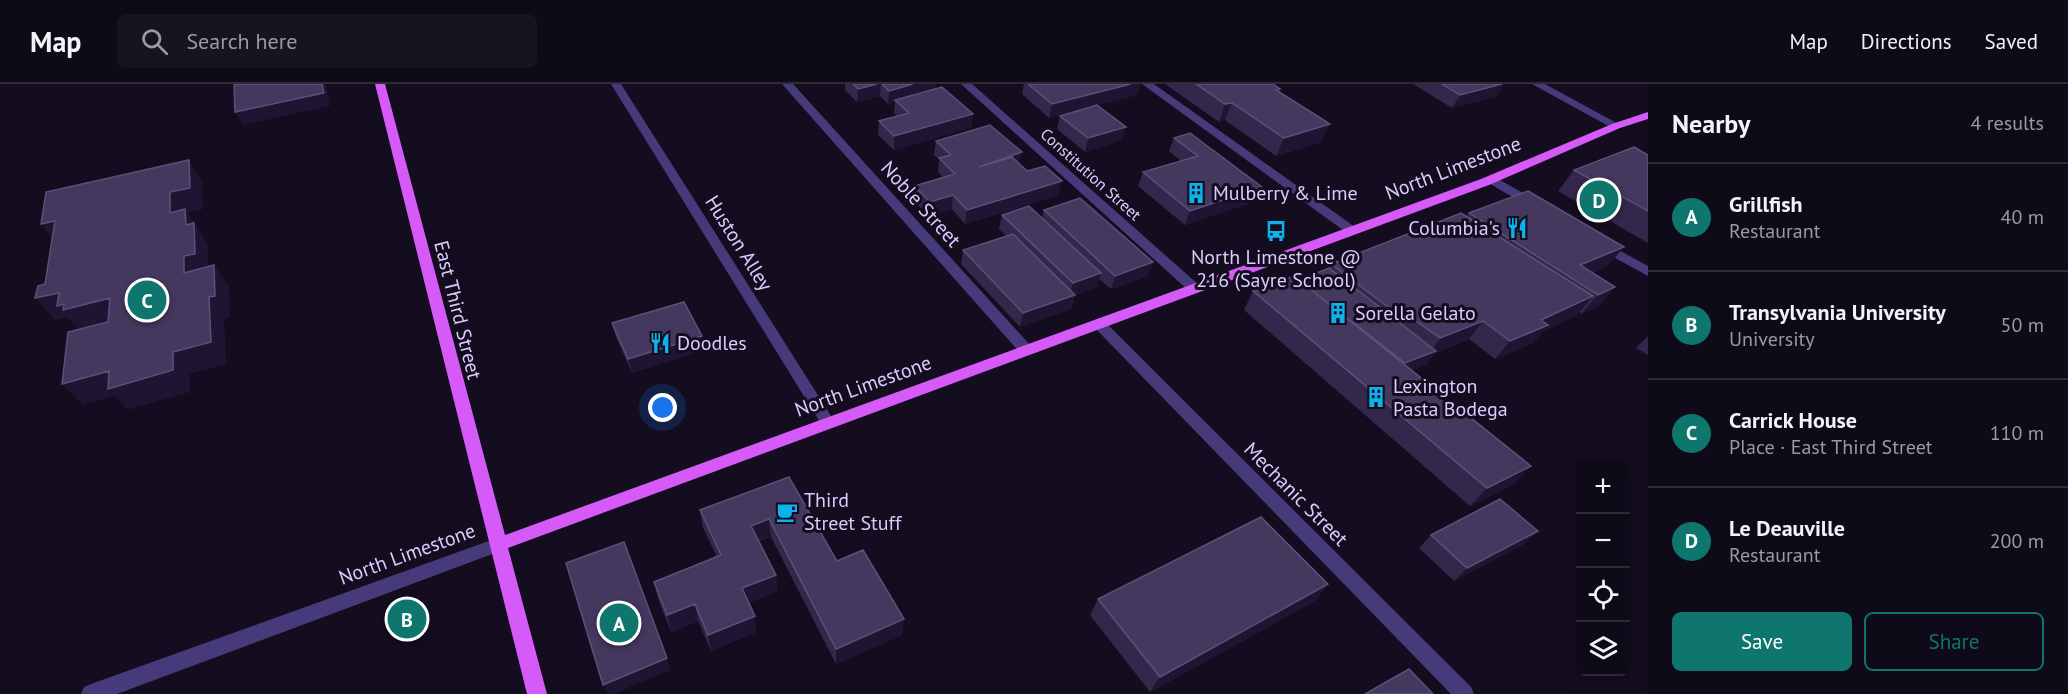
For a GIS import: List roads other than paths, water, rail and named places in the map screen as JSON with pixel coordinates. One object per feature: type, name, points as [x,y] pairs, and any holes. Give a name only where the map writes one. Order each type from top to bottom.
[{"type":"main road","name":"East Third Street","points":[[380,84],[537,694]]},
{"type":"main road","name":"North Limestone","points":[[497,545],[1491,179],[1616,126],[1648,115]]},
{"type":"street","name":"Huston Alley","points":[[616,84],[828,423]]},
{"type":"street","name":"Noble Street","points":[[787,84],[1026,350]]},
{"type":"street","name":"Constitution Street","points":[[966,84],[1194,288]]},
{"type":"street","points":[[1147,84],[1351,230]]},
{"type":"street","points":[[1537,84],[1616,126]]},
{"type":"street","points":[[1491,179],[1546,212]]},
{"type":"street","points":[[1587,236],[1648,272]]},
{"type":"street","name":"Mechanic Street","points":[[1098,324],[1464,694]]},
{"type":"street","name":"North Limestone","points":[[91,694],[497,545]]},
{"type":"place","name":"Mulberry & Lime","points":[[1196,193]]},
{"type":"place","name":"Le Deauville","points":[[1599,200]]},
{"type":"place","name":"Columbia's","points":[[1517,228]]},
{"type":"place","name":"North Limestone @ 216 (Sayre School)","points":[[1276,231]]},
{"type":"place","name":"Carrick House","points":[[147,300]]},
{"type":"place","name":"Sorella Gelato","points":[[1338,313]]},
{"type":"place","name":"Doodles","points":[[660,343]]},
{"type":"place","name":"Lexington Pasta Bodega","points":[[1376,397]]},
{"type":"place","name":"Third Street Stuff","points":[[787,512]]},
{"type":"place","name":"Transylvania University","points":[[407,619]]},
{"type":"place","name":"Grillfish","points":[[619,623]]}]
